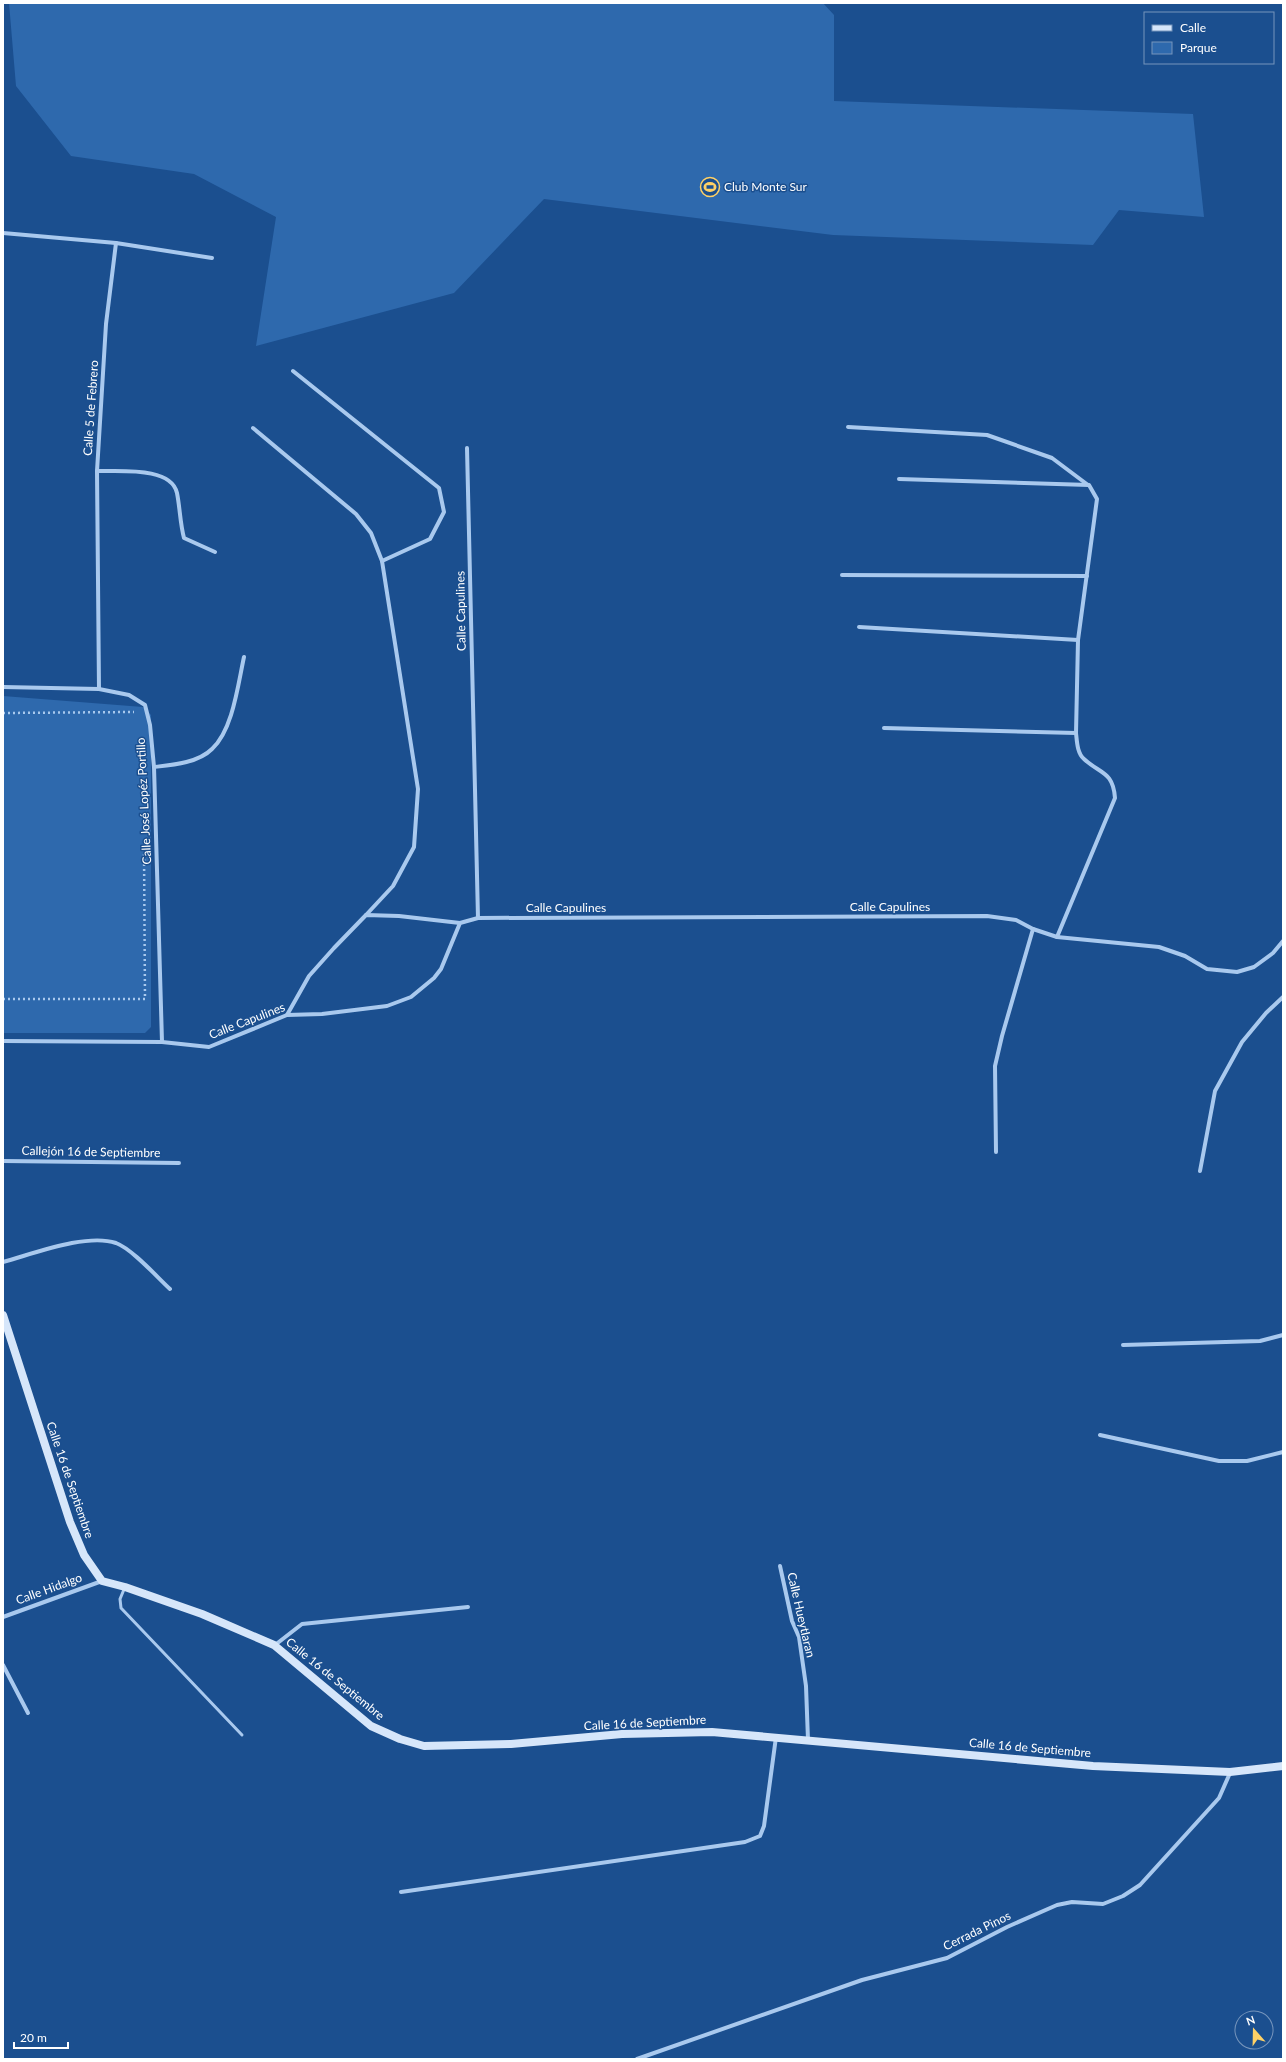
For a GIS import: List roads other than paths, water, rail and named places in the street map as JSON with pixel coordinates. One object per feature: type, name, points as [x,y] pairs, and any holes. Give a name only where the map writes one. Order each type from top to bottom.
[{"type":"main road","name":"Calle 16 de Septiembre","points":[[3,1315],[70,1522],[84,1555],[102,1581],[202,1614],[274,1645],[371,1726],[400,1739],[424,1746],[511,1744],[622,1734],[712,1732],[1093,1766],[1230,1772],[1283,1766]]},
{"type":"street","points":[[3,232],[116,243],[212,258]]},
{"type":"street","name":"Calle 5 de Febrero","points":[[99,689],[97,471],[106,324],[116,243]]},
{"type":"street","points":[[293,371],[438,488],[444,512],[430,539],[382,561]]},
{"type":"street","points":[[848,427],[987,435],[1052,458],[1089,485],[1097,499],[1078,640],[1076,733],[1078,747],[1083,758],[1107,774],[1114,786],[1115,798],[1057,937]]},
{"type":"street","points":[[253,428],[356,514],[371,533],[382,561],[418,789],[414,847],[393,886],[309,976],[287,1015]]},
{"type":"street","name":"Calle Capulines","points":[[467,448],[478,918]]},
{"type":"street","points":[[97,471],[156,474],[168,478],[176,491],[184,538],[215,552]]},
{"type":"street","points":[[899,479],[1089,485]]},
{"type":"street","points":[[842,575],[1087,576]]},
{"type":"street","points":[[859,627],[1078,640]]},
{"type":"street","points":[[154,767],[182,763],[212,750],[221,737],[228,722],[244,657]]},
{"type":"street","name":"Calle José Lopéz Portillo","points":[[3,686],[99,689],[129,695],[145,705],[150,725],[154,767],[162,1042]]},
{"type":"street","points":[[884,728],[1076,733]]},
{"type":"street","points":[[366,915],[399,916],[460,923]]},
{"type":"street","name":"Calle Capulines","points":[[3,1041],[162,1042],[208,1047],[287,1015],[322,1014],[387,1006],[411,997],[434,978],[441,969],[460,923],[478,918],[987,916],[1016,920],[1033,929],[1057,937],[1159,947],[1185,956],[1207,969],[1237,972],[1254,967],[1273,953],[1283,941]]},
{"type":"street","points":[[996,1152],[995,1066],[1002,1036],[1033,929]]},
{"type":"street","points":[[1200,1171],[1215,1091],[1242,1042],[1266,1013],[1283,997]]},
{"type":"street","name":"Callejón 16 de Septiembre","points":[[3,1161],[179,1163]]},
{"type":"street","points":[[3,1262],[65,1244],[102,1240],[118,1244],[137,1258],[170,1290]]},
{"type":"street","points":[[1123,1345],[1260,1341],[1283,1335]]},
{"type":"street","points":[[1100,1435],[1219,1461],[1247,1461],[1283,1452]]},
{"type":"street","name":"Calle Hueytlaran","points":[[780,1566],[792,1621],[799,1638],[806,1686],[808,1740]]},
{"type":"street","name":"Calle Hidalgo","points":[[3,1617],[102,1581]]},
{"type":"street","points":[[274,1645],[302,1624],[468,1607]]},
{"type":"street","points":[[3,1665],[28,1713]]},
{"type":"street","points":[[401,1892],[744,1842],[760,1836],[764,1826],[776,1737]]},
{"type":"street","name":"Cerrada Pinos","points":[[637,2059],[862,1980],[947,1958],[1007,1927],[1057,1905],[1072,1902],[1103,1904],[1123,1896],[1140,1884],[1219,1798],[1230,1772]]},
{"type":"lane","points":[[124,1587],[120,1599],[121,1608],[242,1735]]},
{"type":"place","name":"Club Monte Sur","points":[[710,187]]}]
